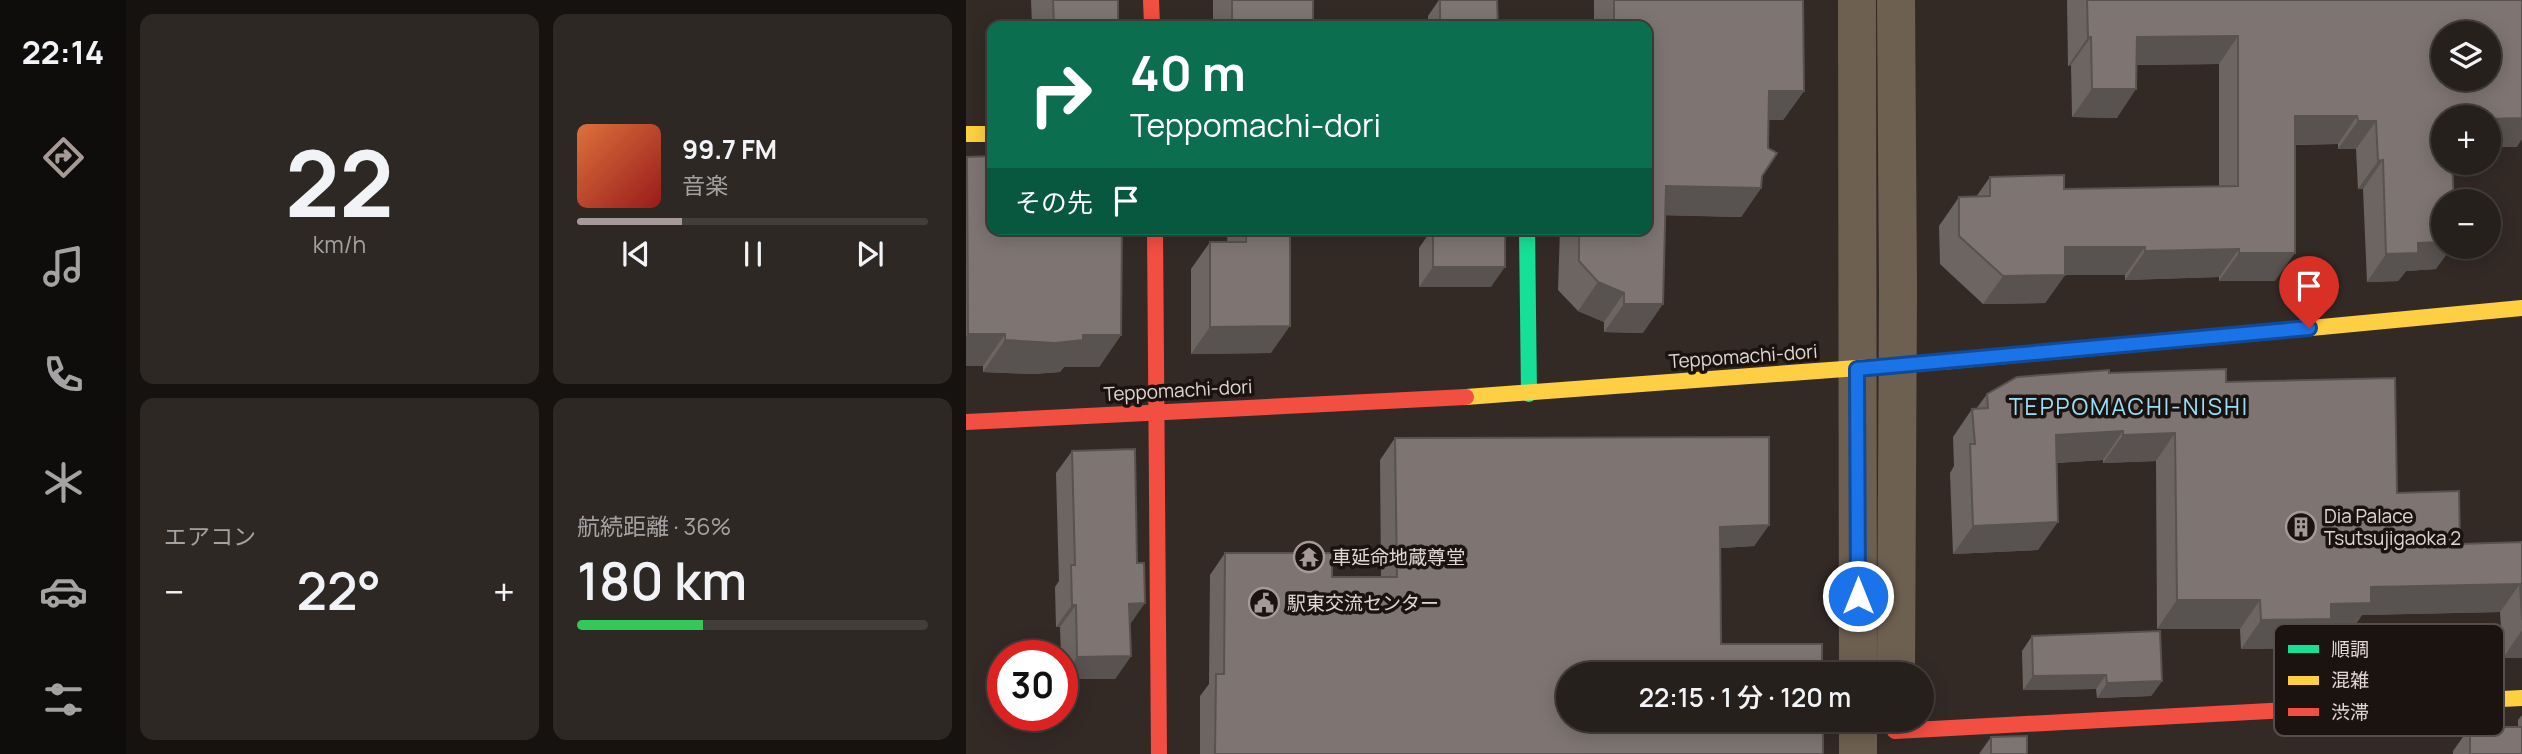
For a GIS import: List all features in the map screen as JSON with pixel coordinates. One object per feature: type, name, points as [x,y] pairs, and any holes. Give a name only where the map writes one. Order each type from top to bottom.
[{"type":"street","points":[[1151,0],[1152,21]]},
{"type":"street","points":[[1857,0],[1858,662]]},
{"type":"street","points":[[1896,0],[1896,662]]},
{"type":"street","points":[[966,134],[987,134]]},
{"type":"street","points":[[1155,235],[1159,754]]},
{"type":"street","points":[[1527,235],[1529,394]]},
{"type":"street","name":"Teppomachi-dori","points":[[966,422],[1529,394],[1857,369],[2522,308]]},
{"type":"street","points":[[2504,699],[2522,698]]},
{"type":"street","points":[[1895,735],[2274,713]]},
{"type":"street","points":[[1858,732],[1858,754]]},
{"type":"building","points":[[1053,0],[1118,0],[1118,21],[1054,21]]},
{"type":"building","points":[[1232,0],[1313,0],[1313,21],[1232,21]]},
{"type":"building","points":[[1440,0],[1497,0],[1498,21],[1440,21]]},
{"type":"building","points":[[1614,0],[1803,0],[1804,91],[1769,91],[1768,148],[1777,153],[1762,176],[1761,188],[1666,186],[1663,304],[1624,304],[1624,293],[1598,282],[1579,261],[1579,235],[1652,235],[1652,21],[1614,21]]},
{"type":"building","points":[[2087,0],[2522,0],[2522,118],[2501,119],[2501,105],[2431,105],[2431,175],[2453,175],[2453,189],[2431,189],[2431,242],[2418,243],[2418,253],[2386,254],[2383,160],[2378,161],[2376,121],[2358,121],[2357,116],[2295,116],[2295,253],[2239,253],[2239,249],[2145,251],[2145,247],[2065,247],[2065,275],[2003,276],[1959,236],[1959,197],[1990,196],[1990,177],[2064,175],[2064,189],[2238,186],[2238,36],[2137,37],[2136,89],[2092,89],[2091,37],[2088,37]]},
{"type":"building","points":[[987,156],[987,235],[1122,235],[1121,335],[1083,335],[1083,340],[1055,343],[1005,340],[1005,334],[968,334],[967,157]]},
{"type":"building","points":[[1246,235],[1290,235],[1290,326],[1210,327],[1210,242],[1246,242]]},
{"type":"building","points":[[1433,235],[1505,235],[1505,267],[1433,267]]},
{"type":"building","points":[[2226,369],[2226,382],[2395,378],[2397,493],[2459,491],[2460,544],[2522,542],[2522,620],[2520,584],[2371,587],[2371,603],[2331,604],[2331,619],[2261,620],[2260,600],[2177,600],[2175,433],[2123,435],[2123,431],[2056,435],[2058,522],[1973,526],[1970,444],[1975,444],[1972,409],[1988,408],[1987,394],[2017,377],[2109,370],[2109,373]]},
{"type":"building","points":[[1769,437],[1769,525],[1720,527],[1721,644],[1822,644],[1822,662],[1556,662],[1556,732],[1823,732],[1823,754],[1215,754],[1216,674],[1224,674],[1225,553],[1332,553],[1332,577],[1397,577],[1395,438]]},
{"type":"building","points":[[1135,449],[1137,563],[1144,563],[1145,603],[1129,604],[1131,656],[1078,657],[1076,605],[1072,605],[1071,565],[1075,565],[1072,451]]},
{"type":"building","points":[[2160,631],[2162,681],[2107,683],[2106,675],[2033,676],[2032,636]]},
{"type":"building","points":[[2504,727],[2522,727],[2522,754],[2470,754],[2470,736],[2504,736]]},
{"type":"building","points":[[2027,736],[2027,754],[1991,754],[1991,737]]},
{"type":"traffic: fast","points":[[1527,235],[1529,394]]},
{"type":"traffic: fast","points":[[1952,361],[2311,328]]},
{"type":"traffic: slow","points":[[966,134],[987,134]]},
{"type":"traffic: slow","points":[[2311,328],[2522,308]]},
{"type":"traffic: slow","points":[[1466,397],[1952,361]]},
{"type":"traffic: slow","points":[[2504,699],[2522,698]]},
{"type":"traffic: jam","points":[[1151,0],[1152,21]]},
{"type":"traffic: jam","points":[[1155,235],[1159,754]]},
{"type":"traffic: jam","points":[[966,422],[1466,397]]},
{"type":"traffic: jam","points":[[1934,729],[2274,711]]},
{"type":"place","name":"Dia Palace Tsutsujigaoka 2","points":[[2301,527]]},
{"type":"place","name":"車延命地蔵尊堂","points":[[1309,557]]},
{"type":"place","name":"駅東交流センター","points":[[1264,603]]},
{"type":"district","name":"TEPPOMACHI-NISHI","points":[[2129,407]]},
{"type":"route","points":[[1858,596],[1857,369],[2309,328]]}]
